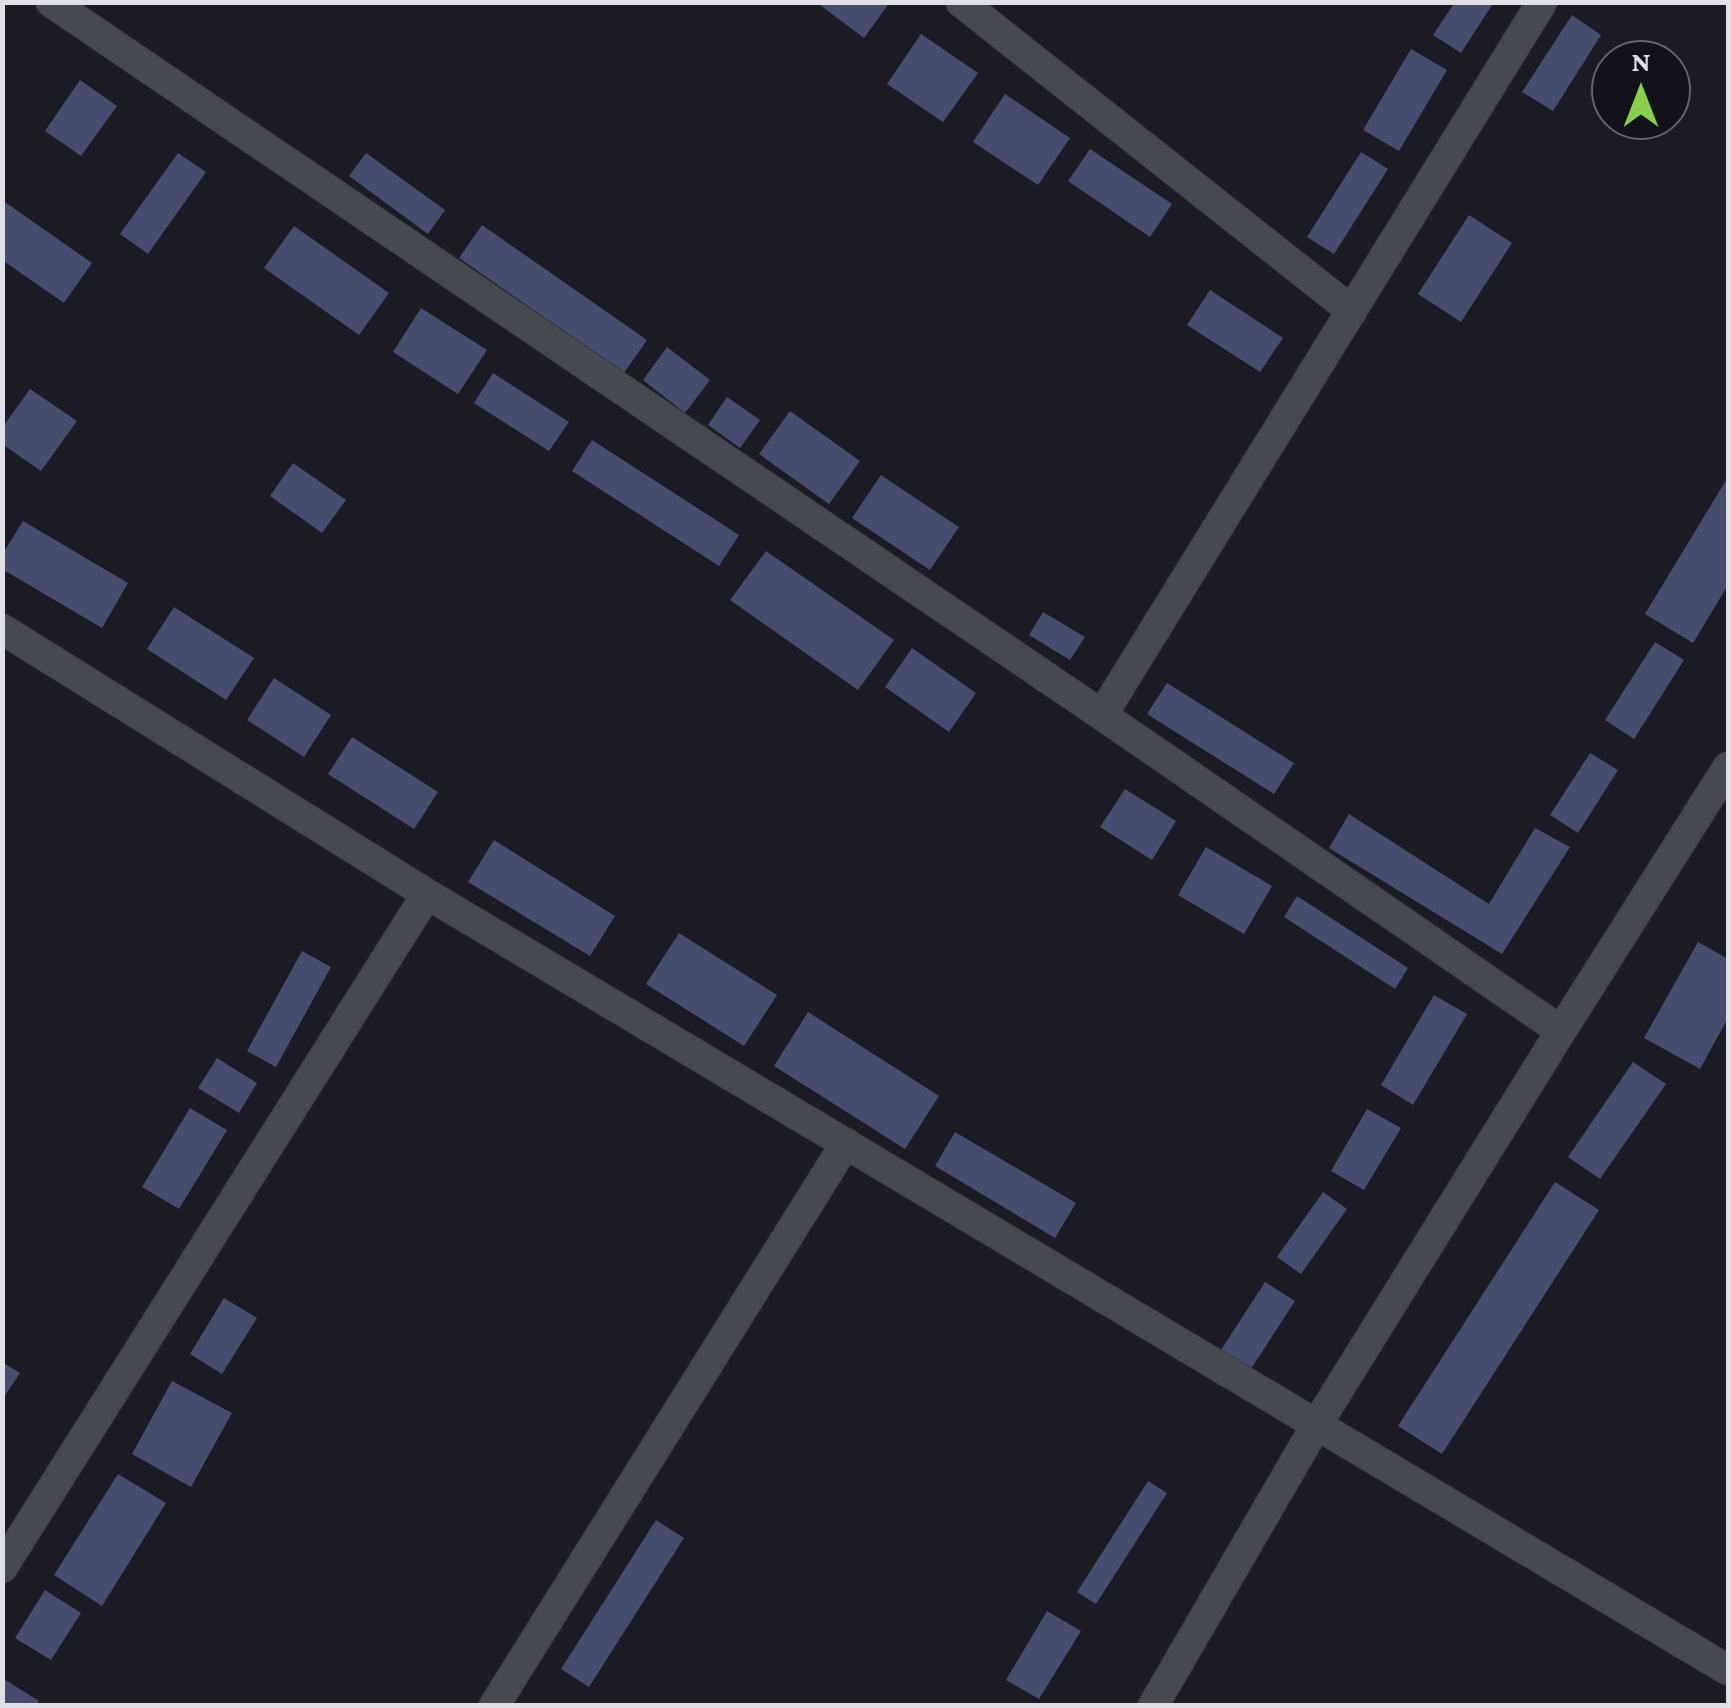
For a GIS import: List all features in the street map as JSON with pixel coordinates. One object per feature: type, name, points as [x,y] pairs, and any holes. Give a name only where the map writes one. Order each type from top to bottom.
[{"type":"street","points":[[51,2],[1561,1031]]},
{"type":"street","points":[[961,2],[1352,311]]},
{"type":"street","points":[[1102,716],[1542,2]]},
{"type":"street","points":[[2,629],[427,894],[1728,1670]]},
{"type":"street","points":[[1153,1706],[1317,1424],[1728,768]]},
{"type":"street","points":[[2,1568],[427,894]]},
{"type":"street","points":[[494,1706],[846,1143]]},
{"type":"building","points":[[816,2],[890,2],[864,38]]},
{"type":"building","points":[[1455,2],[1494,2],[1461,53],[1433,35]]},
{"type":"building","points":[[1572,15],[1601,35],[1598,40],[1591,40],[1591,51],[1553,111],[1522,92]]},
{"type":"building","points":[[921,34],[978,73],[943,122],[887,84]]},
{"type":"building","points":[[1411,49],[1447,70],[1399,151],[1363,130]]},
{"type":"building","points":[[80,80],[117,106],[81,156],[45,131]]},
{"type":"building","points":[[1005,94],[1070,138],[1038,185],[973,142]]},
{"type":"building","points":[[1090,149],[1172,204],[1150,237],[1068,181]]},
{"type":"building","points":[[1361,152],[1388,169],[1334,254],[1307,237]]},
{"type":"building","points":[[178,153],[206,172],[148,254],[120,234]]},
{"type":"building","points":[[366,153],[445,210],[428,234],[349,176]]},
{"type":"building","points":[[2,200],[92,263],[64,303],[2,260]]},
{"type":"building","points":[[1469,215],[1512,243],[1461,322],[1418,294]]},
{"type":"building","points":[[482,225],[647,340],[624,373],[459,258]]},
{"type":"building","points":[[294,226],[389,293],[359,335],[264,268]]},
{"type":"building","points":[[1210,290],[1283,338],[1260,372],[1187,325]]},
{"type":"building","points":[[421,308],[487,350],[458,394],[393,352]]},
{"type":"building","points":[[667,347],[710,380],[685,413],[643,380]]},
{"type":"building","points":[[493,373],[569,422],[549,451],[474,403]]},
{"type":"building","points":[[30,389],[77,421],[41,471],[2,444],[2,428]]},
{"type":"building","points":[[727,397],[760,420],[740,448],[708,425]]},
{"type":"building","points":[[790,411],[860,461],[829,504],[759,454]]},
{"type":"building","points":[[592,440],[739,535],[719,566],[572,471]]},
{"type":"building","points":[[293,463],[346,500],[322,533],[270,496]]},
{"type":"building","points":[[881,475],[959,527],[930,570],[852,518]]},
{"type":"building","points":[[1728,477],[1728,585],[1693,643],[1645,614]]},
{"type":"building","points":[[23,521],[128,583],[102,628],[2,569],[2,555]]},
{"type":"building","points":[[766,551],[894,640],[858,690],[730,600]]},
{"type":"building","points":[[174,607],[254,658],[226,700],[147,649]]},
{"type":"building","points":[[1043,612],[1085,637],[1070,660],[1029,635]]},
{"type":"building","points":[[1655,642],[1684,660],[1634,739],[1605,720]]},
{"type":"building","points":[[912,648],[976,693],[949,732],[885,687]]},
{"type":"building","points":[[274,678],[331,715],[304,757],[247,720]]},
{"type":"building","points":[[1167,683],[1294,763],[1274,794],[1147,714]]},
{"type":"building","points":[[352,737],[438,792],[414,829],[328,774]]},
{"type":"building","points":[[1590,753],[1618,770],[1578,833],[1550,815]]},
{"type":"building","points":[[1125,789],[1176,821],[1152,860],[1100,827]]},
{"type":"building","points":[[1349,814],[1489,904],[1535,828],[1570,847],[1502,954],[1329,848]]},
{"type":"building","points":[[494,840],[615,916],[590,956],[468,882]]},
{"type":"building","points":[[1206,847],[1272,886],[1244,934],[1178,895]]},
{"type":"building","points":[[1297,896],[1408,968],[1395,989],[1284,917]]},
{"type":"building","points":[[679,933],[777,995],[744,1046],[646,984]]},
{"type":"building","points":[[1698,942],[1728,959],[1728,1018],[1700,1069],[1644,1038]]},
{"type":"building","points":[[302,951],[331,967],[276,1067],[247,1051]]},
{"type":"building","points":[[1434,995],[1467,1014],[1413,1105],[1381,1085]]},
{"type":"building","points":[[808,1012],[939,1096],[905,1149],[774,1066]]},
{"type":"building","points":[[217,1058],[257,1083],[239,1113],[198,1088]]},
{"type":"building","points":[[1633,1062],[1666,1084],[1600,1179],[1568,1157]]},
{"type":"building","points":[[190,1108],[227,1130],[179,1209],[142,1187]]},
{"type":"building","points":[[1367,1109],[1401,1128],[1364,1190],[1331,1171]]},
{"type":"building","points":[[955,1132],[1076,1203],[1055,1238],[935,1166]]},
{"type":"building","points":[[1555,1182],[1599,1210],[1442,1454],[1398,1426]]},
{"type":"building","points":[[1323,1192],[1347,1209],[1301,1274],[1277,1257]]},
{"type":"building","points":[[1265,1282],[1295,1301],[1251,1369],[1221,1350]]},
{"type":"building","points":[[224,1298],[257,1318],[222,1374],[190,1354]]},
{"type":"building","points":[[2,1362],[20,1373],[2,1400]]},
{"type":"building","points":[[172,1381],[232,1413],[191,1487],[132,1454]]},
{"type":"building","points":[[118,1474],[166,1503],[102,1606],[54,1575]]},
{"type":"building","points":[[1148,1481],[1167,1493],[1096,1604],[1077,1592]]},
{"type":"building","points":[[656,1520],[684,1538],[589,1687],[561,1669]]},
{"type":"building","points":[[45,1590],[81,1613],[51,1660],[15,1638]]},
{"type":"building","points":[[1047,1611],[1081,1631],[1039,1699],[1006,1680]]},
{"type":"building","points":[[2,1678],[39,1701],[36,1706],[2,1706]]}]
